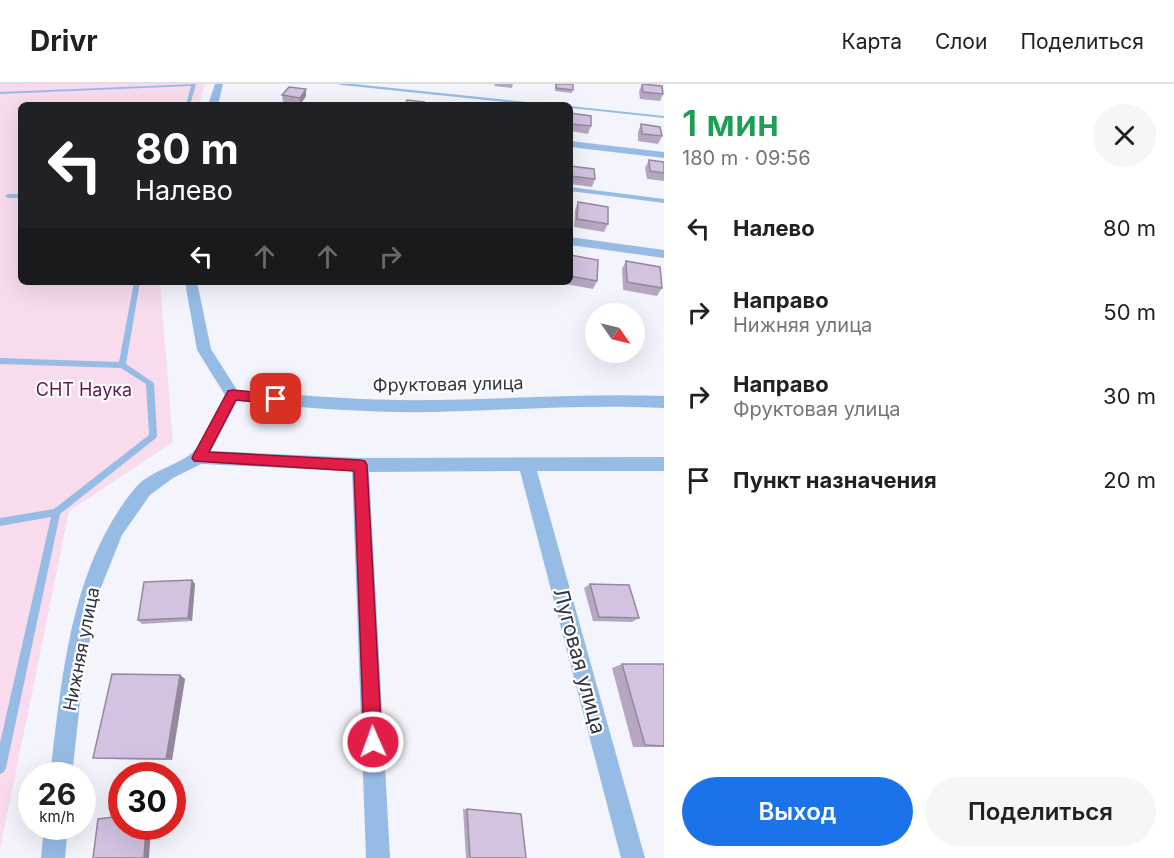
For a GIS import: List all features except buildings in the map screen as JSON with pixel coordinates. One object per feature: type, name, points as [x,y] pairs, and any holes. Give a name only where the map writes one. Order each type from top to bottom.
[{"type":"street","points":[[214,102],[219,84]]},
{"type":"street","points":[[573,144],[664,154]]},
{"type":"street","points":[[573,241],[664,254]]},
{"type":"street","points":[[192,285],[204,350],[233,395],[199,458],[360,465],[664,464]]},
{"type":"street","name":"Фруктовая улица","points":[[233,395],[320,404],[432,406],[615,399],[664,402]]},
{"type":"street","name":"Нижняя улица","points":[[63,762],[73,675],[91,590],[115,530],[144,490],[167,473],[199,458]]},
{"type":"street","name":"Луговая улица","points":[[526,463],[633,858]]},
{"type":"street","points":[[360,465],[378,858]]},
{"type":"street","points":[[53,858],[55,840]]},
{"type":"lane","points":[[0,93],[194,84],[189,102]]},
{"type":"lane","points":[[341,84],[518,102]]},
{"type":"lane","points":[[573,107],[664,117]]},
{"type":"lane","points":[[573,189],[664,201]]},
{"type":"lane","points":[[8,196],[18,196]]},
{"type":"lane","points":[[122,365],[136,285]]},
{"type":"lane","points":[[0,361],[122,365],[150,382],[153,436],[56,512],[0,522]]},
{"type":"lane","points":[[0,768],[56,512]]},
{"type":"green space","name":"СНТ Наука","points":[[0,84],[205,84],[200,102],[18,102],[18,285],[160,285],[173,442],[69,511],[0,850]]},
{"type":"route","points":[[276,399],[233,395],[199,458],[360,465],[373,742]]}]
